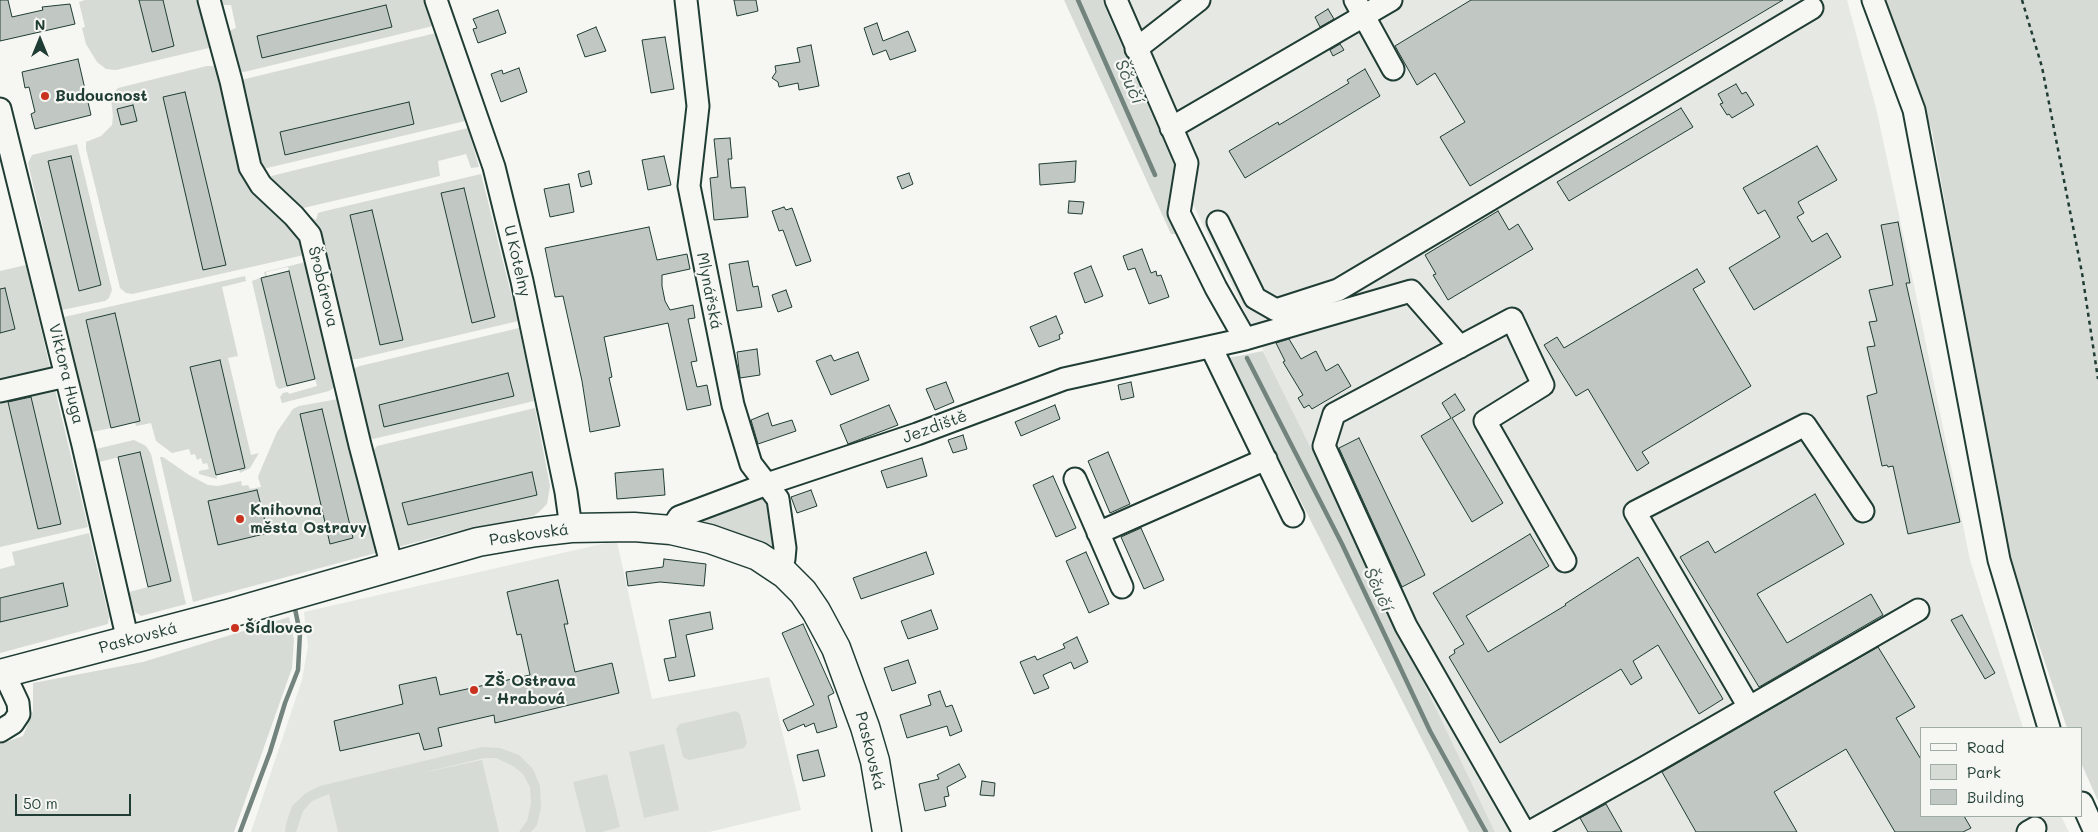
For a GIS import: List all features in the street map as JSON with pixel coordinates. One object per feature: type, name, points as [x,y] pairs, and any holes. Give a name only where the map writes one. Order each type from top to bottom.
[{"type":"main road","name":"Paskovská","points":[[2,674],[292,596],[478,542],[571,528],[634,527],[671,530],[734,546],[758,556],[779,570],[803,592],[816,611],[836,648],[862,718],[875,760],[887,832]]},
{"type":"street","name":"Šrobárova","points":[[209,0],[250,166],[260,185],[294,216],[310,235],[360,445],[392,567]]},
{"type":"street","name":"U Kotelny","points":[[436,0],[494,167],[522,281],[566,492],[571,528]]},
{"type":"street","name":"Mlynářská","points":[[686,0],[698,106],[689,186],[733,404],[751,464],[778,499],[785,548],[784,559],[779,570]]},
{"type":"street","points":[[1116,0],[1187,163],[1179,212],[1216,288],[1245,339]]},
{"type":"street","points":[[1136,49],[1199,0]]},
{"type":"street","points":[[1171,128],[1360,8],[1391,0]]},
{"type":"street","points":[[1873,0],[1914,110],[1999,560],[2049,727]]},
{"type":"street","points":[[1360,8],[1394,69]]},
{"type":"street","points":[[1218,222],[1256,298],[1276,310],[1338,290],[1812,8]]},
{"type":"street","name":"Viktora Huga","points":[[0,109],[5,153],[66,376],[128,641]]},
{"type":"street","name":"Jezdiště","points":[[671,530],[679,516],[767,484],[917,434],[1064,379],[1245,339],[1412,291],[1460,347]]},
{"type":"street","points":[[1524,832],[1406,626],[1324,446],[1334,414],[1512,319],[1543,384],[1485,421],[1565,561]]},
{"type":"street","points":[[1211,347],[1293,516]]},
{"type":"street","points":[[0,391],[66,376]]},
{"type":"street","points":[[1749,707],[1635,512],[1805,425],[1863,511]]},
{"type":"street","points":[[1098,533],[1266,459]]},
{"type":"street","points":[[1075,479],[1122,587]]},
{"type":"street","points":[[1530,832],[1918,610]]},
{"type":"street","points":[[0,731],[13,723],[18,714],[18,703],[2,674]]},
{"type":"street","points":[[2083,805],[2095,832]]},
{"type":"path","points":[[2022,0],[2042,67],[2082,273],[2098,378]]},
{"type":"shaded area","points":[[1102,0],[1847,0],[1877,112],[1970,560],[2023,727],[1920,727],[1920,817],[2062,817],[2069,832],[1495,832],[1175,167]]},
{"type":"shaded area","name":"ZŠ Ostrava - Hrabová","points":[[617,542],[652,699],[769,677],[801,810],[709,832],[251,832],[302,680],[308,646],[304,612]]},
{"type":"green space","points":[[85,0],[424,0],[433,26],[244,72],[238,71],[240,82],[245,79],[436,33],[465,121],[263,169],[267,177],[468,128],[479,167],[471,168],[466,154],[438,161],[440,176],[299,209],[316,220],[318,213],[321,212],[481,174],[518,321],[357,359],[352,359],[349,355],[353,373],[355,368],[360,366],[519,328],[534,401],[373,439],[368,436],[372,452],[377,446],[535,408],[550,486],[547,504],[539,512],[533,516],[458,531],[193,602],[160,457],[163,457],[189,475],[208,485],[218,486],[241,481],[242,486],[248,485],[250,489],[261,487],[258,477],[262,467],[277,432],[293,409],[299,406],[338,399],[335,387],[329,391],[282,403],[280,397],[283,393],[288,392],[289,394],[317,386],[288,267],[266,272],[267,277],[261,279],[287,387],[279,389],[276,386],[252,281],[265,276],[264,272],[306,262],[304,255],[132,294],[126,293],[120,288],[86,149],[86,142],[101,136],[112,125],[111,99],[112,94],[118,88],[207,66],[214,66],[209,48],[116,70],[106,69],[97,62],[86,44],[82,28],[85,27],[79,2]],"holes":[[[220,5],[231,5],[236,28],[226,32]]]},
{"type":"green space","points":[[1064,0],[1102,0],[1175,167],[1177,234],[1171,234]]},
{"type":"green space","points":[[1886,0],[2098,0],[2098,801],[2083,767],[2083,727],[2067,727],[2008,553],[1932,131]]},
{"type":"green space","points":[[77,144],[112,290],[109,298],[105,301],[62,310],[28,163],[32,155]]},
{"type":"green space","points":[[26,265],[51,372],[0,385],[0,271]]},
{"type":"green space","points":[[245,276],[246,281],[222,287],[238,356],[228,358],[251,455],[259,453],[250,468],[240,473],[239,470],[245,468],[220,360],[191,368],[217,479],[199,474],[199,471],[209,469],[207,463],[203,464],[201,458],[197,460],[195,454],[191,455],[189,449],[172,453],[156,441],[151,423],[136,426],[135,422],[140,421],[115,313],[111,428],[92,432],[64,317]]},
{"type":"green space","points":[[1263,351],[1495,832],[1469,832],[1228,358]]},
{"type":"green space","points":[[53,381],[88,527],[0,547],[0,393]]},
{"type":"green space","points":[[134,440],[146,446],[151,454],[186,604],[141,616],[134,611],[129,592],[171,581],[140,452],[99,462],[96,449]]},
{"type":"green space","points":[[769,497],[777,540],[772,550],[704,527],[697,521],[739,504]]},
{"type":"green space","points":[[89,533],[109,617],[108,624],[0,653],[0,569],[15,565],[12,552]]},
{"type":"green space","points":[[289,617],[294,640],[292,668],[234,832],[0,832],[0,744],[23,736],[33,711],[33,683],[143,662]]},
{"type":"green space","points":[[736,711],[740,714],[747,743],[744,748],[689,760],[683,757],[676,729],[680,724]]},
{"type":"green space","points":[[664,744],[679,810],[644,818],[629,752]]},
{"type":"green space","points":[[482,747],[500,748],[519,755],[533,769],[540,786],[541,807],[537,825],[531,832],[519,832],[527,821],[531,804],[530,787],[523,774],[513,766],[496,758],[484,758],[413,775],[482,760],[499,832],[338,832],[329,794],[312,801],[303,811],[296,832],[285,832],[292,806],[306,793],[320,786]]},
{"type":"green space","points":[[607,774],[620,827],[602,832],[586,832],[573,782]]},
{"type":"building","points":[[0,0],[8,0],[12,17],[43,10],[42,7],[70,4],[75,24],[0,41]]},
{"type":"building","points":[[139,0],[163,0],[174,46],[152,52]]},
{"type":"building","points":[[734,0],[756,0],[758,11],[737,16]]},
{"type":"building","points":[[1471,0],[1783,0],[1470,186],[1440,137],[1465,122],[1435,73],[1417,85],[1395,46]]},
{"type":"building","points":[[386,5],[392,27],[262,58],[257,36]]},
{"type":"building","points":[[1328,9],[1334,19],[1320,27],[1315,17]]},
{"type":"building","points":[[498,10],[506,33],[478,43],[473,29],[477,28],[473,19]]},
{"type":"building","points":[[877,23],[883,41],[908,31],[916,51],[890,60],[886,50],[873,55],[864,28]]},
{"type":"building","points":[[596,27],[606,51],[585,57],[577,35]]},
{"type":"building","points":[[665,37],[674,89],[651,93],[642,40]]},
{"type":"building","points":[[1340,44],[1344,50],[1333,56],[1330,50]]},
{"type":"building","points":[[811,45],[819,86],[799,90],[798,83],[779,87],[778,82],[772,78],[776,72],[775,66],[800,62],[797,48]]},
{"type":"building","points":[[78,59],[91,115],[35,129],[31,114],[35,112],[29,87],[25,88],[22,72]]},
{"type":"building","points":[[519,68],[527,92],[501,102],[491,74],[502,70],[503,74]]},
{"type":"building","points":[[1365,69],[1380,96],[1245,178],[1229,151],[1278,122],[1279,125],[1349,83],[1347,80]]},
{"type":"building","points":[[1736,84],[1742,94],[1746,92],[1754,105],[1732,118],[1729,114],[1727,115],[1720,104],[1723,103],[1718,94]]},
{"type":"building","points":[[185,92],[226,265],[203,270],[163,97]]},
{"type":"building","points":[[409,102],[414,124],[285,155],[280,132]]},
{"type":"building","points":[[133,105],[137,121],[121,125],[117,109]]},
{"type":"building","points":[[1681,108],[1693,127],[1569,201],[1557,182]]},
{"type":"building","points":[[730,138],[732,159],[728,159],[731,188],[745,187],[748,217],[714,220],[710,178],[718,177],[714,139]]},
{"type":"building","points":[[1817,146],[1837,180],[1798,202],[1804,213],[1797,217],[1812,242],[1827,233],[1841,257],[1754,310],[1729,268],[1780,237],[1765,210],[1758,214],[1743,188]]},
{"type":"building","points":[[71,156],[101,285],[79,291],[48,161]]},
{"type":"building","points":[[664,156],[671,185],[648,190],[642,160]]},
{"type":"building","points":[[1076,161],[1075,182],[1040,185],[1039,164]]},
{"type":"building","points":[[589,171],[592,184],[581,187],[578,174]]},
{"type":"building","points":[[909,173],[913,184],[902,189],[897,177]]},
{"type":"building","points":[[569,184],[574,212],[550,217],[544,189]]},
{"type":"building","points":[[464,188],[495,317],[472,323],[441,193]]},
{"type":"building","points":[[1069,201],[1084,202],[1082,214],[1068,213]]},
{"type":"building","points":[[784,207],[786,210],[792,208],[811,261],[796,266],[783,230],[779,231],[772,211]]},
{"type":"building","points":[[372,210],[403,340],[380,345],[350,215]]},
{"type":"building","points":[[1498,211],[1509,230],[1518,224],[1533,249],[1448,300],[1433,275],[1436,274],[1425,255]]},
{"type":"building","points":[[1898,222],[1910,283],[1906,283],[1960,522],[1908,534],[1893,466],[1882,466],[1867,396],[1877,393],[1867,347],[1875,346],[1869,322],[1877,321],[1869,290],[1893,285],[1881,225]]},
{"type":"building","points":[[649,227],[657,260],[687,254],[690,269],[662,275],[662,286],[665,301],[670,310],[693,305],[695,318],[688,319],[697,361],[691,362],[697,387],[707,385],[711,405],[687,410],[668,323],[604,337],[612,377],[609,378],[620,426],[590,432],[582,381],[563,296],[555,297],[545,248]]},
{"type":"building","points":[[1142,249],[1151,273],[1156,271],[1157,276],[1161,275],[1169,297],[1149,304],[1135,268],[1128,270],[1123,256]]},
{"type":"building","points":[[748,261],[753,287],[758,286],[762,307],[737,311],[729,264]]},
{"type":"building","points":[[1091,266],[1103,296],[1085,303],[1074,273]]},
{"type":"building","points":[[1697,269],[1705,282],[1693,289],[1751,386],[1642,452],[1649,463],[1637,471],[1588,389],[1576,396],[1544,345],[1557,337],[1564,348]]},
{"type":"building","points":[[289,271],[315,379],[287,386],[261,278]]},
{"type":"building","points":[[5,288],[15,329],[0,333],[0,289]]},
{"type":"building","points":[[786,290],[792,307],[778,312],[772,295]]},
{"type":"building","points":[[115,313],[140,421],[111,428],[86,320]]},
{"type":"building","points":[[1056,316],[1063,333],[1059,335],[1060,339],[1039,347],[1030,327]]},
{"type":"building","points":[[1289,339],[1301,359],[1316,351],[1326,371],[1338,364],[1351,386],[1312,409],[1309,405],[1304,408],[1298,398],[1303,395],[1283,362],[1285,361],[1276,343]]},
{"type":"building","points":[[757,349],[760,375],[740,378],[737,352]]},
{"type":"building","points":[[858,352],[869,380],[831,395],[816,361],[831,355],[834,361]]},
{"type":"building","points":[[220,360],[245,468],[216,475],[190,367]]},
{"type":"building","points":[[508,373],[514,396],[384,427],[379,405]]},
{"type":"building","points":[[946,382],[954,402],[935,410],[926,389]]},
{"type":"building","points":[[1131,382],[1134,397],[1121,400],[1118,385]]},
{"type":"building","points":[[1455,394],[1465,410],[1452,418],[1503,503],[1472,522],[1421,436],[1451,418],[1442,403]]},
{"type":"building","points":[[31,397],[61,524],[38,529],[8,402]]},
{"type":"building","points":[[889,405],[898,425],[848,444],[840,425]]},
{"type":"building","points":[[1055,405],[1060,419],[1021,436],[1015,422]]},
{"type":"building","points":[[322,409],[353,538],[330,544],[300,414]]},
{"type":"building","points":[[768,413],[772,426],[792,420],[796,431],[758,444],[751,420]]},
{"type":"building","points":[[963,435],[967,449],[953,453],[948,440]]},
{"type":"building","points":[[1359,438],[1425,575],[1402,587],[1339,448]]},
{"type":"building","points":[[140,452],[171,581],[148,587],[118,457]]},
{"type":"building","points":[[1108,452],[1130,504],[1110,513],[1088,461]]},
{"type":"building","points":[[922,458],[927,476],[887,488],[881,471]]},
{"type":"building","points":[[663,469],[665,495],[617,499],[615,473]]},
{"type":"building","points":[[532,472],[537,495],[408,525],[402,503]]},
{"type":"building","points":[[1053,476],[1076,528],[1056,537],[1033,485]]},
{"type":"building","points":[[257,490],[268,533],[218,545],[208,501]]},
{"type":"building","points":[[811,490],[817,506],[797,513],[791,497]]},
{"type":"building","points":[[1815,494],[1844,544],[1757,594],[1787,643],[1871,594],[1883,615],[1759,687],[1680,557],[1708,541],[1715,553]]},
{"type":"building","points":[[1141,528],[1164,580],[1144,589],[1121,537]]},
{"type":"building","points":[[1530,534],[1549,566],[1466,616],[1488,652],[1566,605],[1638,557],[1723,699],[1699,714],[1658,645],[1633,661],[1642,678],[1631,685],[1621,669],[1500,743],[1449,657],[1455,653],[1454,650],[1464,644],[1433,593]]},
{"type":"building","points":[[926,552],[934,574],[861,599],[853,578]]},
{"type":"building","points":[[1086,552],[1109,604],[1089,613],[1066,561]]},
{"type":"building","points":[[664,559],[706,564],[704,586],[660,582],[628,586],[626,572],[663,567]]},
{"type":"building","points":[[558,580],[568,624],[564,624],[575,672],[612,663],[619,693],[495,723],[494,715],[438,728],[442,746],[424,750],[419,733],[340,751],[334,721],[403,704],[399,685],[436,677],[440,695],[530,675],[521,634],[517,635],[507,592]]},
{"type":"building","points":[[63,583],[68,606],[0,622],[0,598]]},
{"type":"building","points":[[931,610],[938,629],[908,639],[901,621]]},
{"type":"building","points":[[710,612],[713,629],[686,635],[695,676],[669,681],[664,659],[676,657],[669,620]]},
{"type":"building","points":[[1962,615],[1995,673],[1985,679],[1951,620]]},
{"type":"building","points":[[803,624],[834,693],[828,696],[837,727],[817,733],[814,723],[805,727],[804,724],[788,731],[783,720],[814,705],[782,633]]},
{"type":"building","points":[[1077,637],[1088,662],[1074,669],[1071,662],[1043,675],[1049,688],[1034,694],[1020,662],[1035,656],[1037,660],[1065,648],[1063,644]]},
{"type":"building","points":[[1878,647],[1915,707],[1896,718],[1920,758],[1920,817],[1965,817],[1971,828],[1963,832],[1895,832],[1846,749],[1774,792],[1797,832],[1696,832],[1662,772]]},
{"type":"building","points":[[908,660],[916,683],[892,691],[884,668]]},
{"type":"building","points":[[940,691],[946,707],[952,705],[962,731],[950,736],[947,726],[907,738],[900,715],[931,705],[928,695]]},
{"type":"building","points":[[818,750],[825,776],[803,781],[797,755]]},
{"type":"building","points":[[959,764],[966,777],[947,787],[949,796],[944,797],[946,806],[925,811],[919,784],[939,779],[937,775]]},
{"type":"building","points":[[982,781],[995,783],[994,796],[980,795]]},
{"type":"building","points":[[1606,804],[1622,832],[1588,832],[1580,818]]},
{"type":"waterway","name":"Ščučí","points":[[1078,0],[1155,175]]},
{"type":"waterway","name":"Ščučí","points":[[1247,358],[1342,544],[1430,731],[1486,832]]},
{"type":"waterway","points":[[240,832],[298,670],[300,633],[294,604]]},
{"type":"place","name":"Budoucnost","points":[[45,96]]},
{"type":"place","name":"Knihovna města Ostravy","points":[[240,519]]},
{"type":"place","name":"Šídlovec","points":[[235,628]]},
{"type":"place","name":"ZŠ Ostrava - Hrabová","points":[[474,690]]}]
